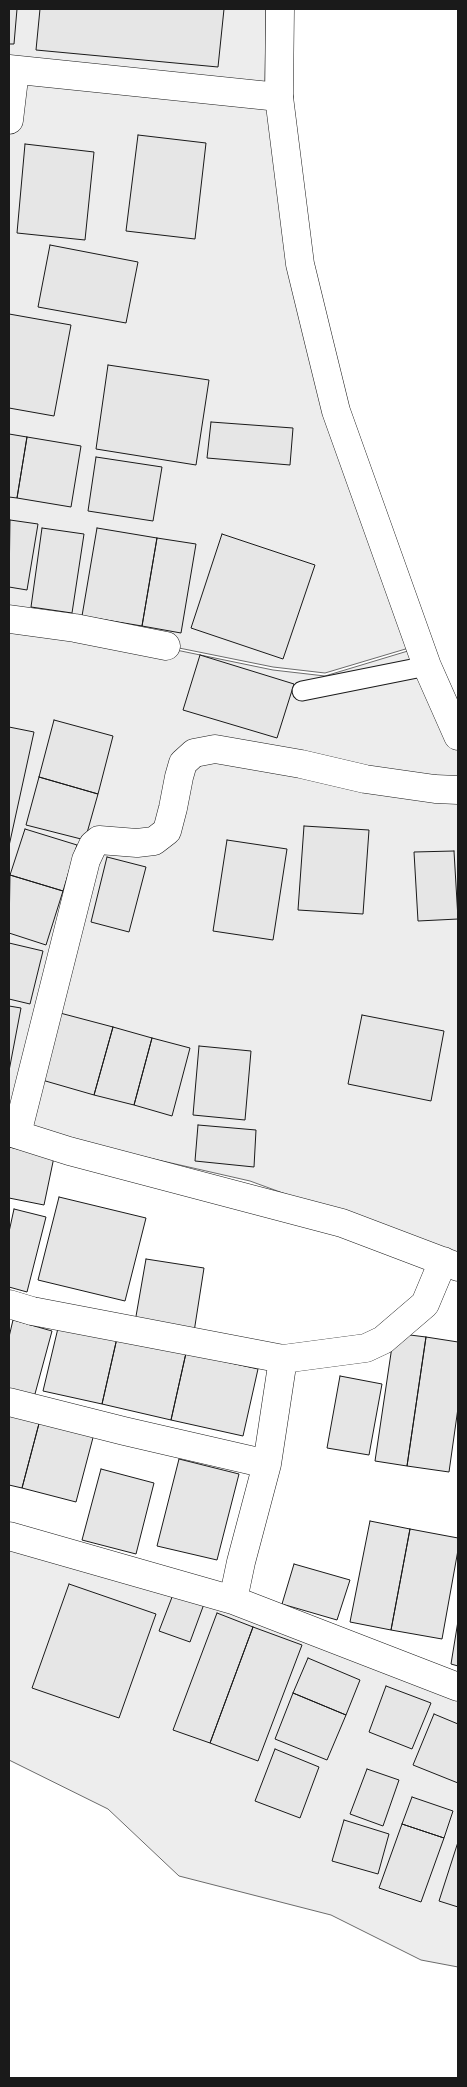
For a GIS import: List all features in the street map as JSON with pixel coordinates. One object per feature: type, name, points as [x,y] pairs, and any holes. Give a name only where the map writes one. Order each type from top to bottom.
[{"type":"street","points":[[280,9],[279,97],[300,264],[336,411],[427,666],[458,736]]},
{"type":"street","points":[[9,120],[12,69],[279,97]]},
{"type":"street","points":[[9,619],[75,628],[166,646]]},
{"type":"street","points":[[9,1304],[32,1311],[283,1358],[366,1348],[383,1340],[425,1304],[451,1264],[342,1223],[69,1151],[13,1133],[86,860],[93,845],[99,840],[137,844],[154,841],[167,831],[179,777],[184,763],[194,753],[215,749],[301,764],[374,780],[435,790],[458,790]]},
{"type":"street","points":[[234,1600],[241,1562],[267,1464],[283,1358]]},
{"type":"street","points":[[9,1402],[124,1432],[267,1464]]},
{"type":"street","points":[[9,1536],[234,1600],[458,1687]]},
{"type":"lane","points":[[302,691],[427,666]]},
{"type":"shaded area","points":[[9,9],[266,9],[265,83],[9,58]]},
{"type":"shaded area","points":[[13,66],[275,98],[298,277],[429,642],[325,673],[273,667],[90,630],[9,617],[9,97]]},
{"type":"shaded area","points":[[9,619],[118,638],[273,670],[325,676],[431,644],[458,712],[458,1257],[250,1181],[9,1126]]},
{"type":"shaded area","points":[[9,1535],[458,1694],[458,1967],[421,1960],[331,1915],[179,1876],[108,1809],[9,1760]]},
{"type":"building","points":[[9,9],[17,9],[14,44],[9,44]]},
{"type":"building","points":[[40,9],[224,9],[218,67],[36,50]]},
{"type":"building","points":[[138,135],[206,143],[195,239],[126,231]]},
{"type":"building","points":[[25,144],[94,152],[85,240],[17,233]]},
{"type":"building","points":[[50,245],[138,262],[126,323],[38,307]]},
{"type":"building","points":[[9,314],[71,325],[54,416],[9,408]]},
{"type":"building","points":[[108,365],[209,380],[196,465],[96,449]]},
{"type":"building","points":[[211,422],[293,428],[290,465],[207,458]]},
{"type":"building","points":[[9,434],[27,437],[17,498],[9,497]]},
{"type":"building","points":[[27,437],[81,446],[71,507],[17,498]]},
{"type":"building","points":[[96,457],[162,467],[153,521],[88,511]]},
{"type":"building","points":[[10,520],[38,524],[27,590],[9,587]]},
{"type":"building","points":[[42,528],[84,534],[72,613],[31,607]]},
{"type":"building","points":[[97,528],[157,538],[142,626],[82,616]]},
{"type":"building","points":[[222,534],[315,565],[283,659],[191,628]]},
{"type":"building","points":[[157,538],[196,544],[181,633],[142,626]]},
{"type":"building","points":[[200,655],[294,684],[277,738],[183,710]]},
{"type":"building","points":[[54,720],[113,736],[98,794],[39,777]]},
{"type":"building","points":[[9,727],[34,732],[9,846]]},
{"type":"building","points":[[39,777],[98,794],[85,840],[26,825]]},
{"type":"building","points":[[304,826],[369,830],[363,914],[298,910]]},
{"type":"building","points":[[25,829],[77,845],[63,891],[10,875]]},
{"type":"building","points":[[227,840],[287,849],[273,940],[213,931]]},
{"type":"building","points":[[454,851],[458,919],[418,921],[414,852]]},
{"type":"building","points":[[107,857],[146,867],[129,932],[91,922]]},
{"type":"building","points":[[10,875],[63,891],[46,945],[9,933]]},
{"type":"building","points":[[9,943],[43,951],[30,1004],[9,999]]},
{"type":"building","points":[[9,1006],[21,1008],[9,1071]]},
{"type":"building","points":[[60,1013],[113,1027],[94,1095],[42,1080]]},
{"type":"building","points":[[362,1015],[444,1031],[431,1101],[348,1084]]},
{"type":"building","points":[[113,1027],[152,1038],[134,1105],[94,1095]]},
{"type":"building","points":[[152,1038],[190,1048],[172,1116],[134,1105]]},
{"type":"building","points":[[199,1046],[251,1051],[245,1120],[193,1115]]},
{"type":"building","points":[[198,1125],[256,1130],[254,1167],[195,1161]]},
{"type":"building","points":[[9,1147],[54,1157],[44,1205],[9,1198]]},
{"type":"building","points":[[59,1197],[146,1218],[125,1301],[38,1280]]},
{"type":"building","points":[[14,1209],[46,1217],[27,1292],[9,1287],[9,1232]]},
{"type":"building","points":[[146,1259],[204,1268],[194,1332],[135,1322]]},
{"type":"building","points":[[13,1320],[52,1331],[32,1405],[9,1399],[9,1337]]},
{"type":"building","points":[[59,1324],[117,1338],[102,1404],[43,1391]]},
{"type":"building","points":[[394,1333],[426,1337],[407,1466],[375,1461]]},
{"type":"building","points":[[426,1337],[458,1342],[458,1408],[449,1472],[407,1466]]},
{"type":"building","points":[[117,1338],[186,1353],[171,1420],[102,1404]]},
{"type":"building","points":[[186,1353],[258,1369],[243,1436],[171,1420]]},
{"type":"building","points":[[340,1376],[382,1384],[369,1455],[327,1448]]},
{"type":"building","points":[[9,1408],[41,1416],[22,1488],[9,1485]]},
{"type":"building","points":[[41,1416],[95,1430],[76,1502],[22,1488]]},
{"type":"building","points":[[179,1459],[239,1474],[217,1560],[157,1546]]},
{"type":"building","points":[[101,1469],[154,1483],[136,1554],[82,1540]]},
{"type":"building","points":[[370,1521],[410,1529],[391,1630],[350,1622]]},
{"type":"building","points":[[410,1529],[458,1538],[458,1550],[442,1639],[391,1630]]},
{"type":"building","points":[[294,1564],[350,1580],[337,1620],[282,1604]]},
{"type":"building","points":[[69,1584],[156,1614],[119,1718],[32,1688]]},
{"type":"building","points":[[174,1592],[204,1604],[190,1642],[159,1631]]},
{"type":"building","points":[[217,1613],[253,1627],[210,1743],[173,1730]]},
{"type":"building","points":[[458,1621],[458,1666],[451,1664]]},
{"type":"building","points":[[253,1627],[302,1645],[258,1761],[210,1743]]},
{"type":"building","points":[[308,1658],[360,1680],[346,1715],[293,1693]]},
{"type":"building","points":[[386,1686],[431,1703],[412,1749],[369,1732]]},
{"type":"building","points":[[293,1693],[346,1715],[327,1760],[275,1739]]},
{"type":"building","points":[[434,1714],[458,1724],[458,1783],[413,1765]]},
{"type":"building","points":[[275,1749],[319,1767],[300,1818],[255,1801]]},
{"type":"building","points":[[367,1769],[399,1780],[383,1826],[350,1814]]},
{"type":"building","points":[[412,1797],[453,1811],[444,1838],[402,1824]]},
{"type":"building","points":[[344,1820],[389,1834],[378,1874],[332,1861]]},
{"type":"building","points":[[402,1824],[444,1838],[421,1902],[379,1888]]},
{"type":"building","points":[[458,1842],[458,1907],[439,1901]]}]
